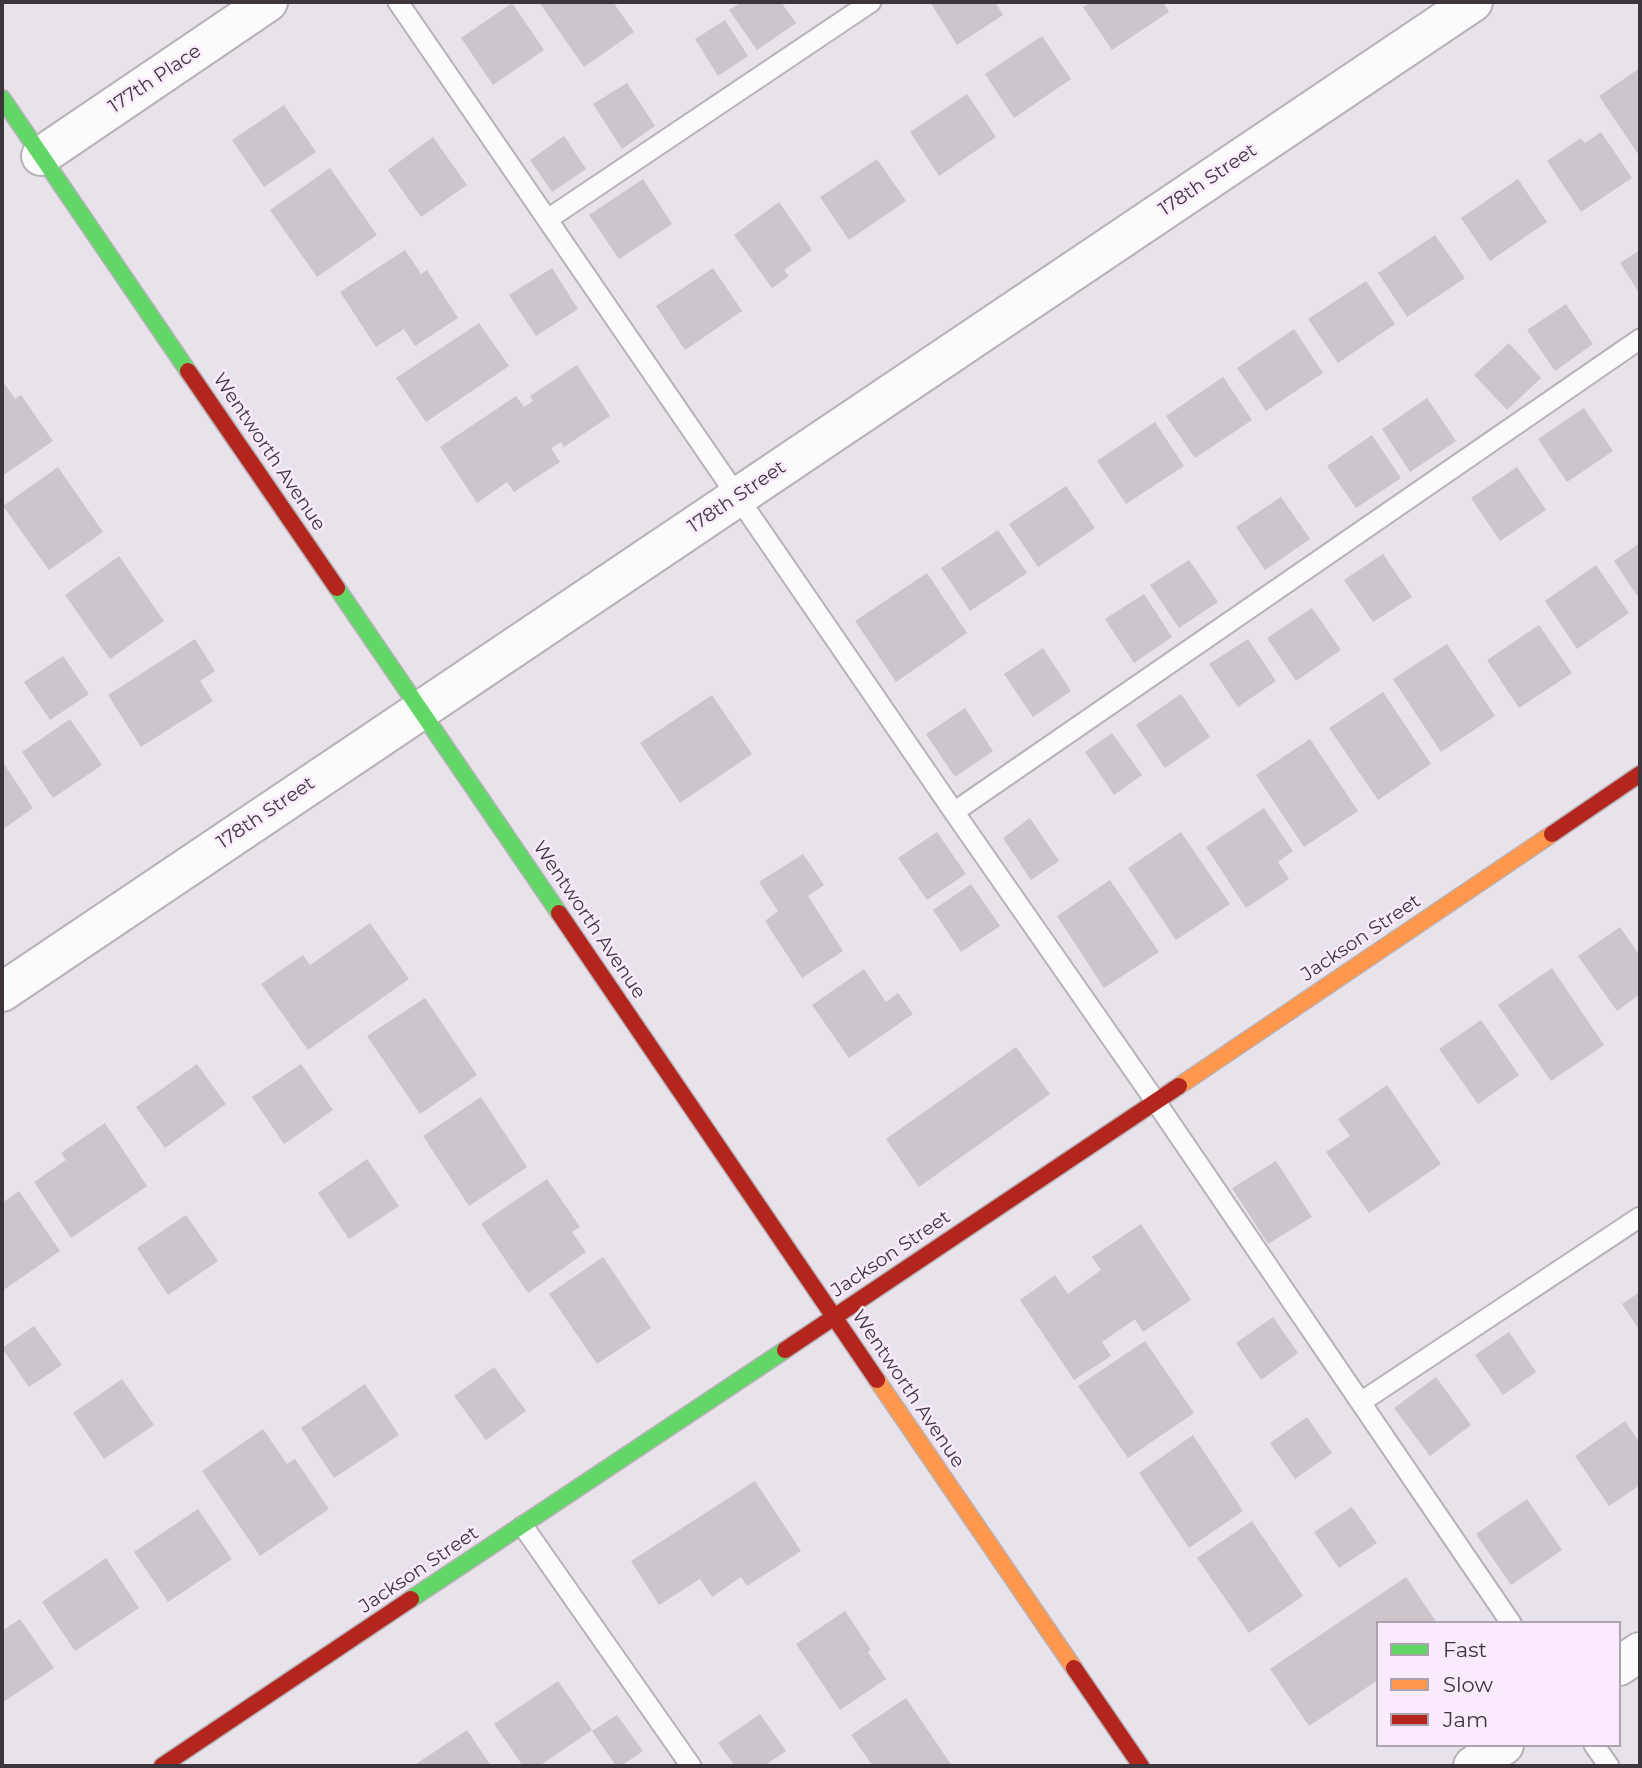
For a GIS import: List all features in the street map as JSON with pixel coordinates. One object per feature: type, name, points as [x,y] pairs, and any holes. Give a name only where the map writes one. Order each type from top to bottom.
[{"type":"street","name":"177th Place","points":[[41,156],[268,2]]},
{"type":"street","name":"178th Street","points":[[2,992],[1473,2]]},
{"type":"street","name":"Wentworth Avenue","points":[[2,98],[1141,1766]]},
{"type":"street","name":"Jackson Street","points":[[162,1766],[1156,1102],[1640,774]]},
{"type":"street","points":[[1621,1666],[1640,1652]]},
{"type":"street","points":[[1473,1766],[1501,1747]]},
{"type":"lane","points":[[398,2],[1156,1102],[1510,1621]]},
{"type":"lane","points":[[548,219],[871,2]]},
{"type":"lane","points":[[954,812],[1640,339]]},
{"type":"lane","points":[[1361,1402],[1640,1217]]},
{"type":"lane","points":[[523,1526],[691,1766]]},
{"type":"lane","points":[[1595,1747],[1609,1766]]},
{"type":"building","points":[[539,2],[613,2],[634,32],[584,67]]},
{"type":"building","points":[[742,2],[781,2],[796,23],[757,50],[729,10]]},
{"type":"building","points":[[930,2],[995,2],[1003,15],[957,45]]},
{"type":"building","points":[[1091,2],[1163,2],[1169,12],[1112,50],[1083,7]]},
{"type":"building","points":[[512,3],[544,50],[493,85],[461,38]]},
{"type":"building","points":[[725,20],[748,56],[718,76],[695,39]]},
{"type":"building","points":[[1042,36],[1071,79],[1014,118],[985,74]]},
{"type":"building","points":[[1640,68],[1640,157],[1599,96]]},
{"type":"building","points":[[627,83],[655,126],[622,149],[593,104]]},
{"type":"building","points":[[967,94],[996,137],[939,176],[910,132]]},
{"type":"building","points":[[284,105],[316,152],[264,187],[232,140]]},
{"type":"building","points":[[1601,132],[1632,178],[1581,212],[1547,161],[1581,138],[1585,143]]},
{"type":"building","points":[[564,136],[586,169],[552,192],[530,160]]},
{"type":"building","points":[[433,137],[467,185],[421,217],[388,170]]},
{"type":"building","points":[[877,159],[906,201],[849,240],[820,197]]},
{"type":"building","points":[[330,168],[377,235],[317,277],[270,210]]},
{"type":"building","points":[[643,179],[672,224],[619,259],[589,215]]},
{"type":"building","points":[[1518,179],[1547,222],[1490,261],[1461,218]]},
{"type":"building","points":[[779,202],[812,250],[784,270],[789,276],[772,288],[734,235]]},
{"type":"building","points":[[1435,235],[1465,278],[1407,317],[1378,273]]},
{"type":"building","points":[[405,250],[421,274],[427,270],[458,318],[415,346],[404,329],[376,347],[340,292]]},
{"type":"building","points":[[1640,250],[1640,294],[1620,263]]},
{"type":"building","points":[[552,268],[578,309],[536,336],[509,295]]},
{"type":"building","points":[[713,268],[742,311],[685,350],[656,306]]},
{"type":"building","points":[[1366,281],[1395,324],[1338,363],[1308,319]]},
{"type":"building","points":[[1566,304],[1593,344],[1555,371],[1527,330]]},
{"type":"building","points":[[479,323],[509,366],[426,422],[396,378]]},
{"type":"building","points":[[1294,329],[1323,373],[1266,411],[1237,368]]},
{"type":"building","points":[[1509,343],[1541,378],[1507,410],[1474,375]]},
{"type":"building","points":[[577,365],[610,416],[564,447],[561,442],[551,448],[560,462],[514,492],[507,482],[477,503],[440,447],[516,396],[524,407],[533,401],[530,396]]},
{"type":"building","points":[[1223,377],[1252,420],[1195,458],[1166,416]]},
{"type":"building","points":[[2,380],[15,399],[21,395],[53,441],[2,476]]},
{"type":"building","points":[[1427,398],[1456,441],[1410,472],[1382,429]]},
{"type":"building","points":[[1584,408],[1613,451],[1567,482],[1538,439]]},
{"type":"building","points":[[1155,422],[1184,466],[1126,504],[1097,461]]},
{"type":"building","points":[[1372,435],[1401,478],[1356,508],[1327,466]]},
{"type":"building","points":[[58,467],[103,532],[49,570],[3,506]]},
{"type":"building","points":[[1517,467],[1546,510],[1500,541],[1471,498]]},
{"type":"building","points":[[1066,486],[1095,528],[1038,567],[1009,524]]},
{"type":"building","points":[[1281,497],[1310,539],[1265,570],[1236,527]]},
{"type":"building","points":[[998,530],[1027,573],[970,611],[941,568]]},
{"type":"building","points":[[1640,543],[1640,600],[1614,561]]},
{"type":"building","points":[[1383,554],[1412,597],[1373,622],[1344,580]]},
{"type":"building","points":[[119,556],[164,621],[110,659],[65,595]]},
{"type":"building","points":[[1189,560],[1218,602],[1179,628],[1150,585]]},
{"type":"building","points":[[1596,565],[1629,613],[1577,649],[1545,601]]},
{"type":"building","points":[[927,573],[967,633],[896,682],[855,621]]},
{"type":"building","points":[[1144,594],[1172,637],[1134,663],[1105,619]]},
{"type":"building","points":[[1312,608],[1341,650],[1296,681],[1267,638]]},
{"type":"building","points":[[1539,625],[1572,673],[1519,708],[1487,660]]},
{"type":"building","points":[[195,639],[215,671],[200,681],[213,701],[141,747],[108,695]]},
{"type":"building","points":[[1248,639],[1276,681],[1238,707],[1209,664]]},
{"type":"building","points":[[1447,644],[1495,716],[1441,752],[1393,679]]},
{"type":"building","points":[[1043,648],[1071,691],[1033,717],[1004,674]]},
{"type":"building","points":[[63,656],[89,694],[50,720],[24,682]]},
{"type":"building","points":[[1383,692],[1431,764],[1378,800],[1329,728]]},
{"type":"building","points":[[1181,694],[1210,737],[1165,768],[1136,725]]},
{"type":"building","points":[[712,695],[752,754],[680,803],[640,743]]},
{"type":"building","points":[[965,708],[993,751],[955,777],[926,734]]},
{"type":"building","points":[[70,719],[102,765],[53,798],[22,752]]},
{"type":"building","points":[[1112,733],[1142,775],[1114,795],[1085,752]]},
{"type":"building","points":[[1310,739],[1358,811],[1304,847],[1256,775]]},
{"type":"building","points":[[2,761],[33,808],[2,830]]},
{"type":"building","points":[[1264,808],[1293,851],[1278,862],[1289,879],[1246,908],[1206,847]]},
{"type":"building","points":[[1030,818],[1059,861],[1031,880],[1003,838]]},
{"type":"building","points":[[937,832],[966,874],[927,900],[898,858]]},
{"type":"building","points":[[1181,832],[1230,904],[1176,940],[1128,868]]},
{"type":"building","points":[[803,854],[824,885],[808,896],[843,951],[802,978],[765,921],[778,911],[759,882]]},
{"type":"building","points":[[1110,880],[1159,952],[1104,988],[1057,916]]},
{"type":"building","points":[[971,884],[1000,926],[961,952],[933,910]]},
{"type":"building","points":[[370,923],[409,979],[308,1050],[261,984],[303,955],[310,965]]},
{"type":"building","points":[[1620,927],[1640,956],[1640,994],[1617,1011],[1578,956]]},
{"type":"building","points":[[1552,968],[1604,1045],[1551,1081],[1498,1005]]},
{"type":"building","points":[[864,969],[886,1002],[898,993],[913,1014],[849,1058],[812,1005]]},
{"type":"building","points":[[425,998],[477,1075],[420,1114],[367,1036]]},
{"type":"building","points":[[1481,1020],[1519,1075],[1478,1104],[1439,1049]]},
{"type":"building","points":[[1016,1047],[1050,1094],[919,1187],[886,1139]]},
{"type":"building","points":[[197,1064],[226,1104],[165,1148],[136,1107]]},
{"type":"building","points":[[301,1064],[333,1110],[284,1144],[252,1097]]},
{"type":"building","points":[[1387,1085],[1441,1164],[1369,1213],[1326,1152],[1350,1136],[1338,1119]]},
{"type":"building","points":[[481,1097],[527,1167],[469,1206],[423,1136]]},
{"type":"building","points":[[105,1123],[147,1186],[71,1238],[34,1182],[66,1160],[61,1153]]},
{"type":"building","points":[[367,1159],[399,1206],[349,1239],[318,1193]]},
{"type":"building","points":[[1276,1161],[1312,1217],[1268,1244],[1232,1188]]},
{"type":"building","points":[[547,1179],[580,1227],[572,1232],[586,1252],[528,1293],[481,1224]]},
{"type":"building","points":[[19,1191],[60,1251],[2,1291],[2,1203]]},
{"type":"building","points":[[186,1215],[218,1261],[168,1295],[137,1248]]},
{"type":"building","points":[[1141,1224],[1191,1300],[1143,1332],[1135,1319],[1102,1342],[1111,1356],[1074,1380],[1020,1300],[1055,1275],[1068,1294],[1101,1270],[1092,1257]]},
{"type":"building","points":[[603,1257],[651,1328],[597,1364],[549,1294]]},
{"type":"building","points":[[1640,1292],[1640,1331],[1622,1304]]},
{"type":"building","points":[[1273,1317],[1298,1353],[1261,1380],[1236,1343]]},
{"type":"building","points":[[34,1326],[62,1365],[29,1387],[2,1348]]},
{"type":"building","points":[[1509,1332],[1536,1372],[1503,1395],[1475,1355]]},
{"type":"building","points":[[1145,1341],[1194,1413],[1128,1458],[1078,1386]]},
{"type":"building","points":[[494,1367],[526,1411],[486,1440],[454,1396]]},
{"type":"building","points":[[1436,1377],[1471,1425],[1430,1456],[1394,1408]]},
{"type":"building","points":[[122,1379],[154,1425],[104,1459],[73,1413]]},
{"type":"building","points":[[365,1384],[399,1435],[334,1478],[301,1428]]},
{"type":"building","points":[[1307,1417],[1332,1453],[1295,1479],[1270,1443]]},
{"type":"building","points":[[1625,1421],[1640,1443],[1640,1485],[1609,1506],[1575,1456]]},
{"type":"building","points":[[263,1429],[287,1464],[295,1459],[329,1509],[260,1556],[202,1471]]},
{"type":"building","points":[[1193,1435],[1243,1511],[1189,1548],[1139,1473]]},
{"type":"building","points":[[755,1481],[801,1551],[747,1586],[741,1577],[712,1597],[700,1579],[659,1605],[631,1561]]},
{"type":"building","points":[[1527,1499],[1562,1550],[1511,1585],[1476,1534]]},
{"type":"building","points":[[1352,1507],[1377,1543],[1339,1568],[1314,1532]]},
{"type":"building","points":[[198,1509],[232,1559],[168,1602],[134,1552]]},
{"type":"building","points":[[1252,1521],[1303,1596],[1249,1633],[1197,1558]]},
{"type":"building","points":[[106,1558],[139,1608],[75,1651],[42,1602]]},
{"type":"building","points":[[1406,1577],[1436,1621],[1376,1621],[1376,1681],[1309,1726],[1270,1669]]},
{"type":"building","points":[[845,1611],[871,1650],[868,1652],[886,1679],[840,1710],[796,1644]]},
{"type":"building","points":[[20,1619],[54,1668],[2,1703],[2,1631]]},
{"type":"building","points":[[558,1681],[592,1730],[539,1766],[523,1766],[494,1724]]},
{"type":"building","points":[[906,1698],[952,1766],[873,1766],[851,1735]]},
{"type":"building","points":[[760,1714],[786,1751],[764,1766],[735,1766],[718,1743]]},
{"type":"building","points":[[617,1715],[643,1751],[621,1766],[616,1766],[592,1731]]},
{"type":"building","points":[[467,1730],[491,1766],[413,1766]]},
{"type":"traffic: fast","points":[[2,98],[188,371]]},
{"type":"traffic: fast","points":[[337,588],[559,913]]},
{"type":"traffic: fast","points":[[411,1599],[785,1350]]},
{"type":"traffic: slow","points":[[1179,1086],[1552,834]]},
{"type":"traffic: slow","points":[[877,1380],[1074,1668]]},
{"type":"traffic: jam","points":[[188,371],[337,588]]},
{"type":"traffic: jam","points":[[1552,834],[1640,774]]},
{"type":"traffic: jam","points":[[559,913],[877,1380]]},
{"type":"traffic: jam","points":[[785,1350],[1179,1086]]},
{"type":"traffic: jam","points":[[162,1766],[411,1599]]},
{"type":"traffic: jam","points":[[1074,1668],[1141,1766]]}]
